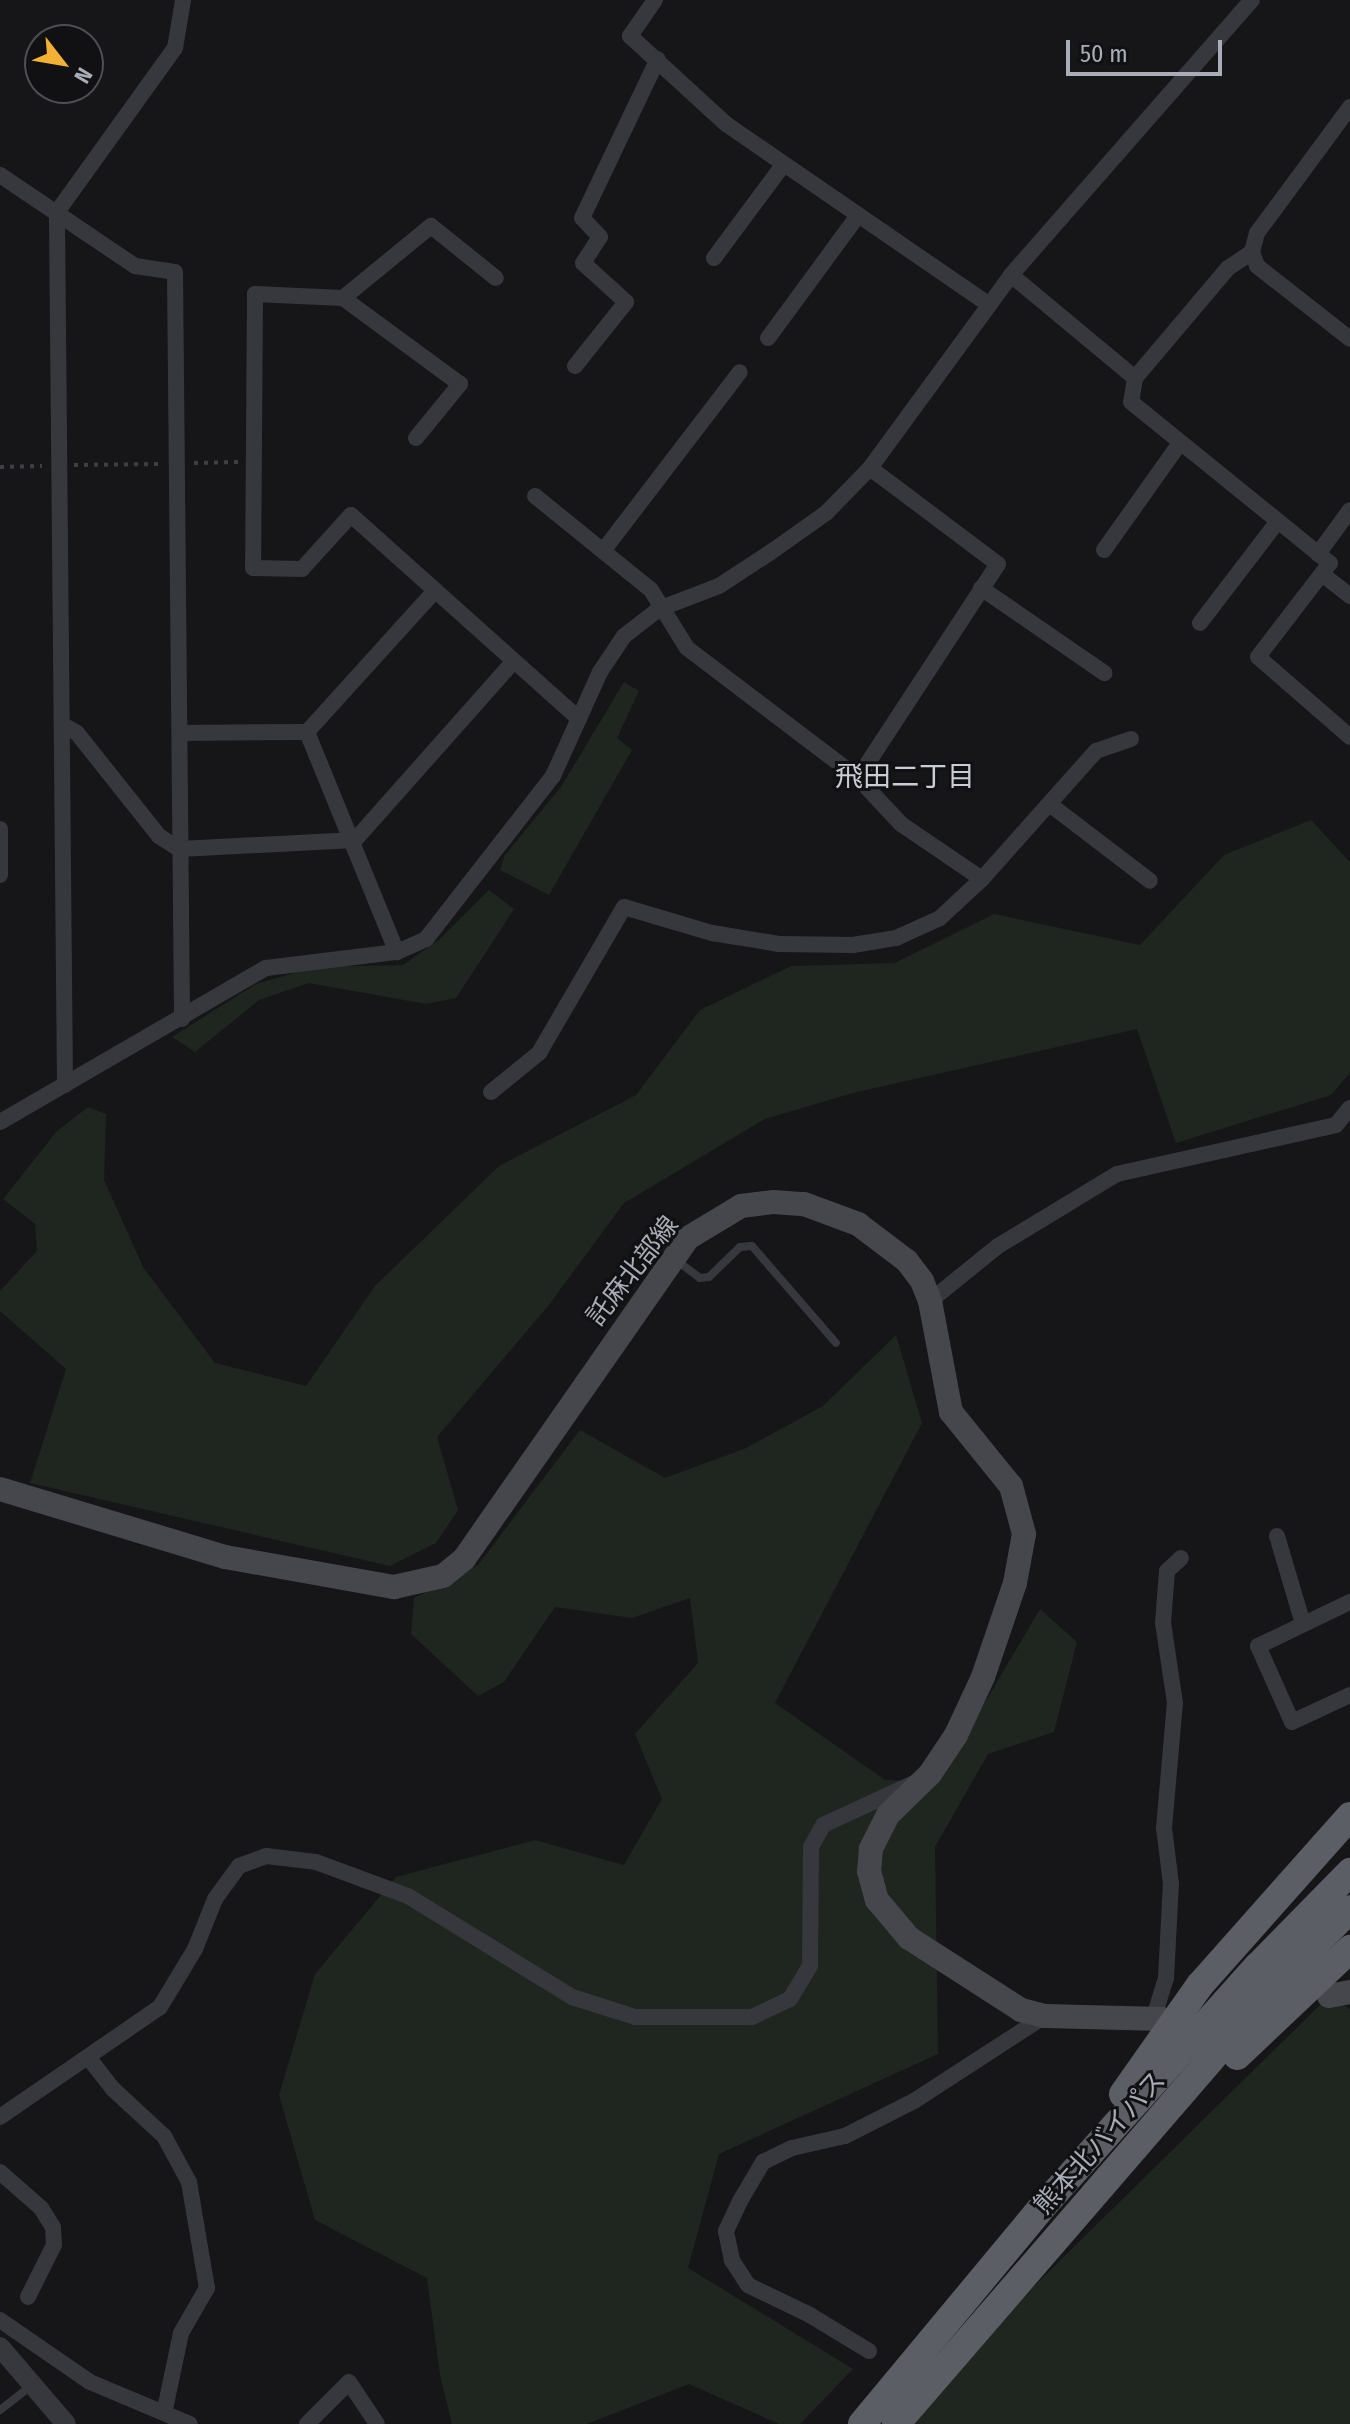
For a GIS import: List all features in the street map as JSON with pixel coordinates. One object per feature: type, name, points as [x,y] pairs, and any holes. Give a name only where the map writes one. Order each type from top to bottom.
[{"type":"highway","points":[[1044,2205],[1200,1985],[1350,1816]]},
{"type":"highway","name":"熊本北バイパス","points":[[884,2417],[1044,2205],[1258,1966],[1350,1872]]},
{"type":"highway","name":"熊本北バイパス","points":[[884,2417],[1276,1984],[1350,1909]]},
{"type":"highway","points":[[884,2417],[1264,2028],[1350,1949]]},
{"type":"main road","name":"託麻北部線","points":[[0,1489],[225,1557],[394,1587],[443,1576],[464,1559],[688,1238],[741,1206],[804,1204],[858,1224],[907,1261],[930,1301],[951,1412],[1011,1486],[1024,1534],[1020,1566],[983,1677],[956,1735],[930,1774],[888,1815],[871,1849],[869,1871],[877,1900],[909,1938],[962,1976],[1021,2010],[1045,2016],[1158,2019]]},
{"type":"street","points":[[65,1085],[57,212],[175,48],[183,0]]},
{"type":"street","points":[[655,0],[630,36],[726,124],[989,305]]},
{"type":"street","points":[[0,1122],[266,968],[397,952],[426,939],[553,776],[579,719],[624,636],[659,609],[719,586],[826,513],[870,468],[1011,275],[1252,0]]},
{"type":"street","points":[[575,366],[626,302],[583,263],[600,237],[582,218],[658,59]]},
{"type":"street","points":[[1349,112],[1257,233],[1252,252],[1257,266],[1350,339]]},
{"type":"street","points":[[714,258],[783,165]]},
{"type":"street","points":[[0,175],[57,212],[89,239],[135,266],[175,272],[182,1019]]},
{"type":"street","points":[[768,338],[857,217]]},
{"type":"street","points":[[343,298],[431,226],[496,278]]},
{"type":"street","points":[[1252,252],[1228,268],[1135,378],[1131,402],[1330,563],[1258,657],[1350,737]]},
{"type":"street","points":[[1011,275],[1135,378]]},
{"type":"street","points":[[416,438],[460,384],[343,298],[255,294],[253,568],[302,569],[351,515],[579,719]]},
{"type":"street","points":[[603,551],[740,372]]},
{"type":"street","points":[[1104,550],[1180,443]]},
{"type":"street","points":[[858,778],[998,564],[870,468]]},
{"type":"street","points":[[535,496],[651,590],[659,609],[687,648],[858,778],[901,824],[982,879]]},
{"type":"street","points":[[1318,554],[1350,510]]},
{"type":"street","points":[[1200,623],[1278,521]]},
{"type":"street","points":[[1322,574],[1350,596]]},
{"type":"street","points":[[981,588],[1104,673]]},
{"type":"street","points":[[180,733],[307,732],[434,592]]},
{"type":"street","points":[[63,725],[77,733],[159,836],[179,849],[355,840],[514,661]]},
{"type":"street","points":[[307,732],[355,840],[397,952]]},
{"type":"street","points":[[491,1092],[539,1053],[624,907],[712,933],[779,944],[853,945],[896,938],[940,918],[982,879],[1052,806],[1096,751],[1131,739]]},
{"type":"street","points":[[1052,806],[1150,881]]},
{"type":"street","points":[[0,829],[0,875]]},
{"type":"street","points":[[930,1301],[998,1246],[1117,1174],[1336,1125],[1350,1108]]},
{"type":"street","points":[[1277,1536],[1303,1624]]},
{"type":"street","points":[[1158,2019],[1166,1978],[1171,1884],[1164,1828],[1175,1703],[1163,1623],[1167,1571],[1181,1558]]},
{"type":"street","points":[[1350,1602],[1258,1646],[1292,1722],[1350,1695]]},
{"type":"street","points":[[0,2117],[160,2007],[195,1949],[215,1899],[239,1866],[266,1856],[316,1862],[408,1896],[572,1997],[635,2017],[752,2017],[790,1999],[810,1966],[811,1847],[823,1825],[930,1774]]},
{"type":"street","points":[[869,2351],[810,2315],[748,2285],[732,2260],[726,2231],[740,2201],[763,2162],[792,2148],[845,2136],[914,2101],[1045,2016]]},
{"type":"street","points":[[88,2057],[113,2089],[164,2136],[189,2182],[207,2288],[181,2333],[165,2409]]},
{"type":"street","points":[[0,2172],[41,2208],[53,2227],[54,2245],[28,2297]]},
{"type":"street","points":[[0,2320],[90,2382],[165,2409],[190,2424]]},
{"type":"street","points":[[0,2347],[35,2383],[66,2424]]},
{"type":"street","points":[[307,2424],[349,2382],[377,2424]]},
{"type":"lane","points":[[673,1257],[700,1278],[709,1277],[740,1247],[752,1246],[836,1343]]},
{"type":"lane","points":[[0,2410],[35,2383]]},
{"type":"path","points":[[0,467],[254,462]]},
{"type":"shaded area","points":[[624,682],[639,691],[617,738],[632,750],[549,895],[500,870],[505,855],[561,787]]},
{"type":"shaded area","points":[[1311,820],[1350,862],[1350,1073],[1331,1095],[1176,1143],[1137,1029],[853,1093],[765,1119],[624,1203],[548,1306],[437,1437],[458,1510],[436,1543],[390,1566],[30,1483],[66,1369],[0,1311],[0,1291],[37,1251],[35,1224],[3,1199],[57,1131],[88,1107],[106,1114],[104,1180],[143,1267],[215,1363],[306,1386],[375,1286],[499,1166],[636,1095],[700,1010],[791,966],[895,963],[994,914],[1140,945],[1224,855]]},
{"type":"shaded area","points":[[489,890],[514,909],[456,998],[426,1004],[309,983],[259,1000],[195,1052],[172,1037],[256,984],[315,967],[403,965],[440,939]]},
{"type":"shaded area","points":[[896,1335],[922,1423],[775,1703],[885,1780],[938,1782],[1040,1609],[1077,1642],[1054,1732],[988,1754],[935,1847],[938,2054],[719,2154],[688,2268],[853,2369],[800,2424],[779,2424],[689,2384],[587,2424],[452,2424],[440,2375],[427,2278],[315,2220],[279,2095],[315,1974],[396,1877],[535,1840],[624,1865],[662,1799],[635,1734],[698,1663],[690,1598],[632,1618],[555,1607],[504,1682],[478,1696],[411,1634],[414,1598],[478,1565],[580,1430],[665,1478],[744,1449],[823,1406]]},
{"type":"shaded area","points":[[1329,1996],[1350,2009],[1350,2424],[901,2424],[901,2417]]},
{"type":"district","name":"飛田二丁目","points":[[905,777]]}]
